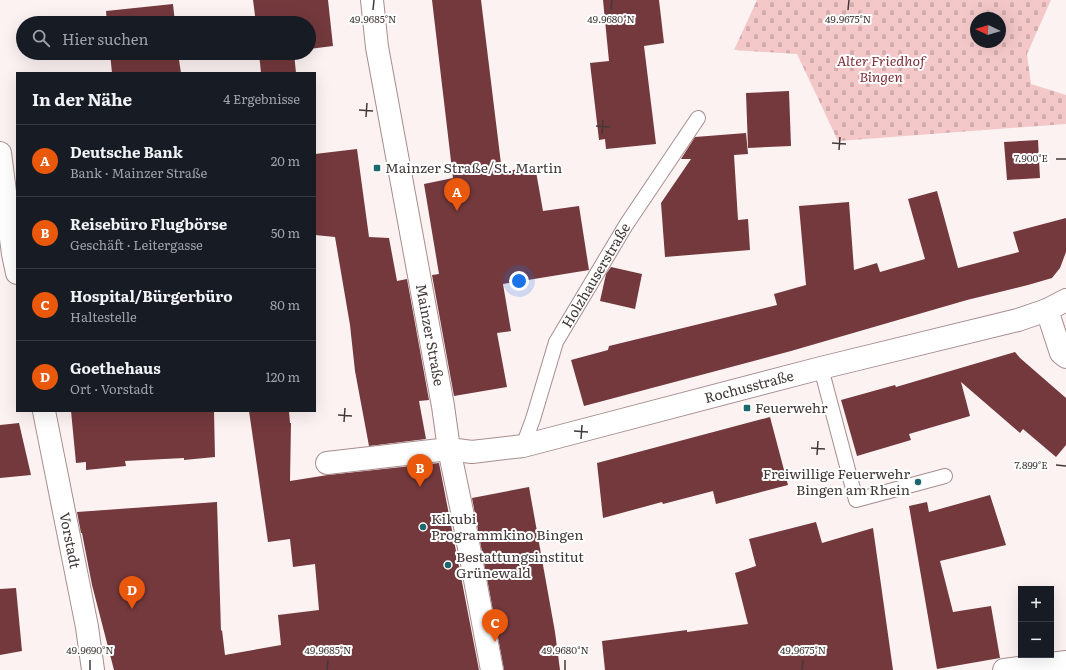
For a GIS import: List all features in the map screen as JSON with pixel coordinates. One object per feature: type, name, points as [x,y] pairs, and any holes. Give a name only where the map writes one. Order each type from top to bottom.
[{"type":"street","name":"Mainzer Straße","points":[[372,0],[377,47],[442,398],[449,449],[465,523],[492,670]]},
{"type":"street","points":[[0,153],[15,263]]},
{"type":"street","points":[[0,232],[15,263]]},
{"type":"street","name":"Rochusstraße","points":[[327,463],[449,449],[472,452],[523,446],[821,368],[1018,320],[1047,310],[1066,300]]},
{"type":"street","points":[[1047,310],[1061,353],[1066,357]]},
{"type":"street","name":"Vorstadt","points":[[44,412],[87,628],[93,670]]},
{"type":"street","points":[[1004,670],[1066,662]]},
{"type":"lane","name":"Holzhauserstraße","points":[[523,446],[533,419],[556,342],[626,224],[698,118]]},
{"type":"lane","points":[[821,368],[856,500],[944,476]]},
{"type":"green space","name":"Alter Friedhof Bingen","points":[[757,0],[1051,0],[1027,54],[1031,84],[1066,95],[1066,124],[838,141],[797,54],[734,50]]},
{"type":"building","points":[[253,0],[328,0],[333,46],[316,48],[316,16],[255,16]]},
{"type":"building","points":[[432,0],[481,0],[502,172],[535,166],[543,211],[579,206],[589,270],[503,284],[511,331],[497,333],[507,387],[454,396],[432,275],[439,274],[424,184],[453,178]]},
{"type":"building","points":[[603,0],[659,0],[664,43],[644,46],[656,144],[606,149],[605,139],[599,140],[590,63],[609,61]]},
{"type":"building","points":[[173,4],[174,16],[106,16],[106,11]]},
{"type":"building","points":[[111,60],[179,60],[181,72],[112,72]]},
{"type":"building","points":[[260,60],[295,60],[296,72],[261,72]]},
{"type":"building","points":[[789,91],[791,146],[748,148],[746,93]]},
{"type":"building","points":[[746,133],[748,154],[734,155],[738,220],[748,219],[750,250],[665,257],[661,203],[691,159],[681,159],[695,137]]},
{"type":"building","points":[[1038,140],[1040,178],[1007,180],[1004,142]]},
{"type":"building","points":[[357,149],[369,237],[389,238],[397,281],[407,279],[429,400],[419,401],[426,439],[369,446],[355,371],[350,325],[335,237],[316,235],[316,154]]},
{"type":"building","points":[[937,191],[958,268],[1019,252],[1013,232],[1066,218],[1066,252],[1060,268],[1052,278],[1028,285],[967,300],[791,351],[584,406],[571,360],[608,350],[609,346],[777,305],[774,294],[806,285],[799,206],[849,202],[854,270],[877,263],[880,272],[925,259],[908,199]]},
{"type":"building","points":[[611,267],[642,274],[635,309],[600,301],[606,274]]},
{"type":"building","points":[[1015,352],[1066,398],[1066,445],[1056,457],[1023,429],[1020,433],[961,382],[970,416],[909,434],[911,440],[857,456],[841,400],[895,385],[896,387]]},
{"type":"building","points":[[71,412],[214,412],[215,457],[184,460],[184,458],[125,461],[126,466],[86,470],[86,462],[76,463]]},
{"type":"building","points":[[249,412],[289,412],[291,423],[290,481],[328,475],[439,463],[479,670],[114,670],[92,585],[77,512],[217,502],[221,631],[222,630],[225,655],[281,645],[278,615],[319,610],[315,564],[293,567],[290,539],[268,542]]},
{"type":"building","points":[[770,417],[788,485],[716,504],[713,491],[663,504],[662,502],[603,518],[597,463]]},
{"type":"building","points":[[19,423],[31,475],[0,478],[0,425]]},
{"type":"building","points":[[529,487],[555,632],[560,670],[504,670],[472,498]]},
{"type":"building","points":[[990,495],[1006,545],[940,561],[953,612],[991,606],[1000,658],[937,669],[909,506],[927,502],[929,512]]},
{"type":"building","points":[[816,522],[822,543],[873,528],[893,670],[605,670],[602,641],[748,624],[735,573],[756,566],[749,539]]},
{"type":"building","points":[[16,588],[22,651],[0,655],[0,589]]},
{"type":"place","name":"Mainzer Straße/St. Martin","points":[[377,168]]},
{"type":"place","name":"Deutsche Bank","points":[[457,211]]},
{"type":"place","name":"Feuerwehr","points":[[747,408]]},
{"type":"place","name":"Freiwillige Feuerwehr Bingen am Rhein","points":[[918,482]]},
{"type":"place","name":"Reisebüro Flugbörse","points":[[420,487]]},
{"type":"place","name":"Kikubi Programmkino Bingen","points":[[423,527]]},
{"type":"place","name":"Bestattungsinstitut Grünewald","points":[[448,565]]},
{"type":"place","name":"Goethehaus","points":[[132,609]]},
{"type":"place","name":"Hospital/Bürgerbüro","points":[[495,642]]}]
